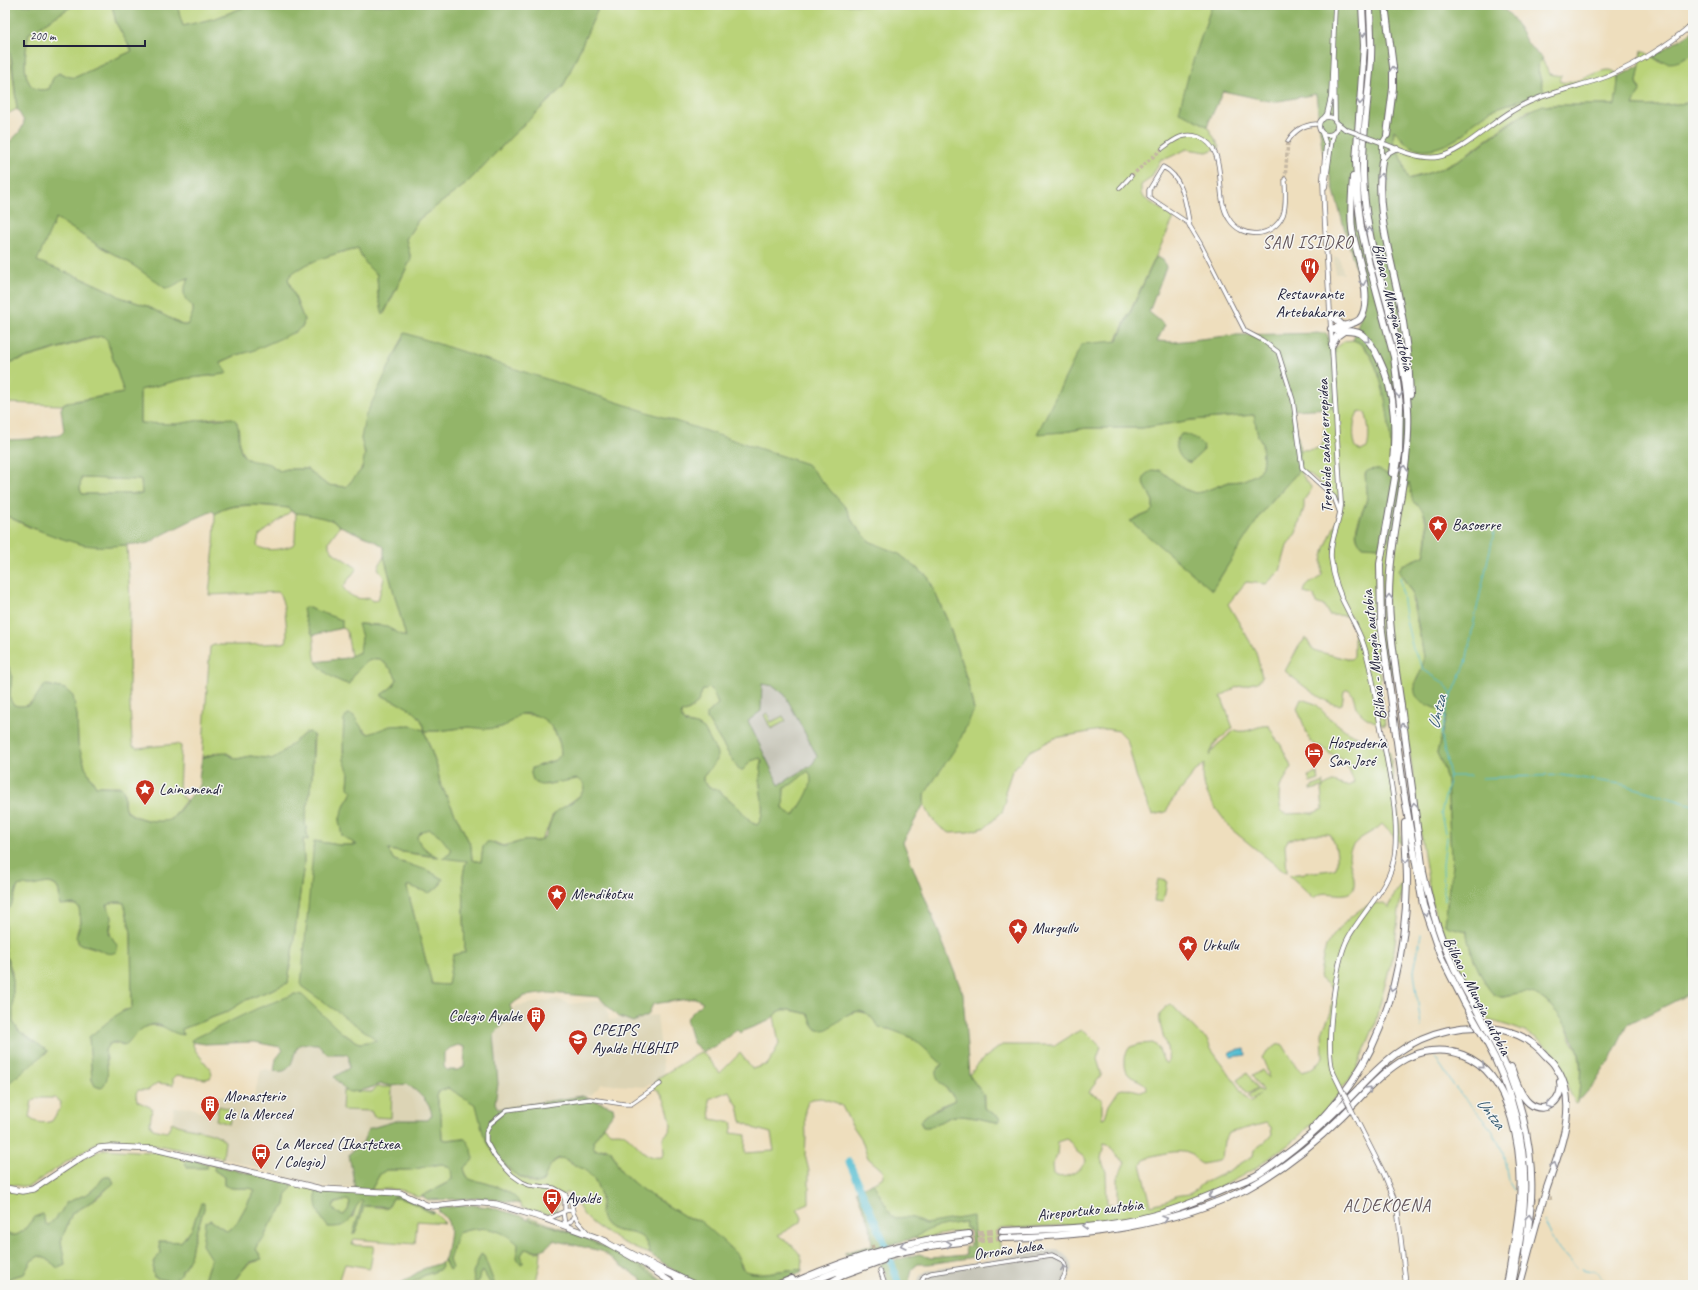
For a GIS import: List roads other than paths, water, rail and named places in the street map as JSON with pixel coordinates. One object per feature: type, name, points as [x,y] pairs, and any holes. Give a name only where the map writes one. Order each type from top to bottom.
[{"type":"highway","name":"Bilbao - Mungia autobia","points":[[1362,5],[1364,46],[1356,161],[1361,228],[1369,264],[1393,351],[1400,405],[1399,454],[1380,564],[1381,624],[1404,793],[1423,905],[1440,954],[1464,1002],[1500,1052],[1510,1075],[1522,1112],[1529,1154],[1531,1200],[1520,1284]]},
{"type":"highway","name":"Bilbao - Mungia autobia","points":[[1370,5],[1371,55],[1364,142],[1364,201],[1375,261],[1397,338],[1408,408],[1404,464],[1390,562],[1389,623],[1422,871],[1429,902],[1443,945],[1488,1037],[1513,1106],[1520,1134],[1524,1200],[1512,1285]]},
{"type":"highway","points":[[1385,5],[1393,67],[1393,88],[1387,135]]},
{"type":"highway","points":[[1332,345],[1343,328],[1359,320],[1364,312],[1366,299],[1352,228],[1353,171],[1356,161]]},
{"type":"highway","points":[[1382,161],[1381,198],[1383,222],[1407,345],[1410,401],[1408,408]]},
{"type":"highway","points":[[1330,314],[1343,328]]},
{"type":"highway","points":[[1331,329],[1343,328],[1361,334],[1370,343],[1383,366],[1393,404],[1395,432],[1389,507]]},
{"type":"highway","points":[[1246,1179],[1294,1144],[1324,1117],[1353,1080],[1374,1041],[1391,992],[1402,939],[1407,880],[1404,793]]},
{"type":"highway","points":[[1246,1179],[1252,1178],[1298,1146],[1378,1069],[1398,1052],[1420,1040],[1451,1030],[1484,1027],[1509,1032],[1531,1042],[1550,1061],[1560,1074],[1567,1101],[1567,1120],[1563,1138],[1540,1208],[1520,1284]]},
{"type":"highway","points":[[1214,1202],[1251,1186],[1294,1158],[1322,1135],[1377,1080],[1402,1061],[1426,1052],[1445,1050],[1454,1052],[1470,1058],[1478,1063],[1493,1077],[1505,1099],[1515,1132],[1519,1169],[1520,1200],[1514,1252],[1507,1285]]},
{"type":"highway","points":[[1500,1052],[1510,1066],[1529,1103],[1537,1107],[1548,1106],[1556,1101],[1560,1096],[1561,1084],[1550,1061]]},
{"type":"highway","points":[[1214,1202],[1268,1172],[1292,1155],[1307,1143],[1337,1114],[1340,1107]]},
{"type":"highway","name":"Aireportuko autobia","points":[[1002,1231],[1109,1224],[1138,1219],[1197,1202],[1246,1179]]},
{"type":"highway","name":"Aireportuko autobia","points":[[1002,1238],[1048,1237],[1112,1230],[1164,1220],[1214,1202]]},
{"type":"highway","points":[[777,1285],[816,1269],[856,1257],[915,1242],[969,1234]]},
{"type":"highway","points":[[804,1285],[850,1266],[924,1247],[969,1241]]},
{"type":"highway","points":[[826,1285],[845,1274],[924,1247]]},
{"type":"highway","points":[[788,1285],[856,1257]]},
{"type":"highway","points":[[663,1270],[695,1285]]},
{"type":"main road","points":[[5,1188],[22,1191],[34,1189],[82,1157],[99,1148],[110,1147],[165,1150],[320,1189],[400,1192],[426,1205],[433,1206],[482,1202],[514,1209],[565,1225],[602,1240],[663,1270],[686,1285]]},
{"type":"main road","points":[[602,1240],[646,1265],[674,1285]]},
{"type":"street","points":[[1330,314],[1323,195],[1326,144],[1319,127],[1330,106],[1335,5]]},
{"type":"street","points":[[1323,119],[1329,118],[1345,129],[1425,157],[1447,154],[1513,110],[1538,99],[1599,80],[1616,72],[1675,38],[1693,23]]},
{"type":"street","points":[[1323,195],[1337,126],[1335,121],[1335,68],[1333,52]]},
{"type":"street","points":[[1288,141],[1293,133],[1300,127],[1316,124]]},
{"type":"street","points":[[1322,133],[1327,135],[1345,129]]},
{"type":"street","points":[[1163,148],[1178,137],[1186,135],[1192,135],[1204,139],[1211,146],[1217,156],[1226,215],[1235,226],[1251,234],[1265,232],[1280,221],[1284,211],[1285,178]]},
{"type":"street","points":[[1382,161],[1381,142],[1387,135],[1390,142],[1397,148]]},
{"type":"street","points":[[1382,161],[1388,153],[1397,148]]},
{"type":"street","points":[[1190,227],[1181,186],[1171,171],[1163,167],[1149,190],[1149,197],[1188,223],[1190,227],[1245,331],[1262,340],[1278,352],[1293,400],[1302,468],[1334,497],[1341,514]]},
{"type":"street","points":[[1120,188],[1131,176]]},
{"type":"street","name":"Trenbide zahar errepidea","points":[[1330,314],[1341,514],[1331,550],[1332,566],[1341,595],[1360,634],[1368,659],[1390,779],[1396,842],[1390,874],[1348,939],[1341,957],[1337,974],[1330,1043],[1330,1060],[1333,1072],[1384,1174],[1398,1206],[1406,1285]]},
{"type":"street","points":[[562,1192],[565,1200],[565,1225],[571,1221],[573,1213],[573,1206],[569,1197],[562,1192],[549,1187],[530,1185],[512,1175],[488,1147],[486,1133],[490,1124],[507,1110],[590,1099],[630,1104],[660,1084]]},
{"type":"street","points":[[547,1219],[558,1216],[568,1209],[573,1213],[582,1227],[590,1235]]},
{"type":"street","name":"Orroño kalea","points":[[920,1285],[922,1279],[927,1275],[1052,1255],[1062,1260],[1066,1268],[1064,1278],[1058,1285]]},
{"type":"street","points":[[880,1270],[884,1285]]},
{"type":"water","points":[[1245,1049],[1246,1055],[1231,1057],[1230,1052]]},
{"type":"waterway","name":"Untza","points":[[1444,901],[1443,865],[1446,837],[1441,814],[1450,776],[1441,734],[1447,707],[1466,663],[1494,532]]},
{"type":"waterway","points":[[1400,577],[1405,616],[1413,649],[1424,670],[1444,683],[1452,695]]},
{"type":"waterway","points":[[1482,778],[1561,775],[1621,784],[1693,805]]},
{"type":"waterway","points":[[1450,776],[1470,776]]},
{"type":"waterway","name":"Untza","points":[[1421,934],[1414,971],[1421,1027]]},
{"type":"waterway","name":"Untza","points":[[1435,1057],[1454,1086],[1492,1130],[1503,1152],[1508,1181],[1514,1190]]},
{"type":"waterway","points":[[849,1162],[886,1246]]},
{"type":"waterway","name":"Untza","points":[[1544,1222],[1559,1249],[1576,1268]]},
{"type":"waterway","points":[[891,1261],[899,1285]]},
{"type":"waterway","name":"Untza","points":[[1582,1269],[1596,1272],[1608,1285]]},
{"type":"tunnel","points":[[1285,179],[1288,141]]},
{"type":"tunnel","points":[[1131,176],[1163,148]]},
{"type":"tunnel","points":[[1516,1202],[1552,1198]]},
{"type":"tunnel","points":[[969,1234],[1002,1231]]},
{"type":"tunnel","points":[[969,1241],[1002,1238]]},
{"type":"tunnel","points":[[872,1245],[875,1253]]},
{"type":"place","name":"Restaurante Artebakarra","points":[[1310,284]]},
{"type":"place","name":"Basoerre","points":[[1438,542]]},
{"type":"place","name":"Hospedería San José","points":[[1314,769]]},
{"type":"place","name":"Lainamendi","points":[[145,806]]},
{"type":"place","name":"Mendikotxu","points":[[557,911]]},
{"type":"place","name":"Murgullu","points":[[1018,945]]},
{"type":"place","name":"Urkullu","points":[[1188,962]]},
{"type":"place","name":"Colegio Ayalde","points":[[536,1033]]},
{"type":"place","name":"CPEIPS Ayalde HLBHIP","points":[[578,1056]]},
{"type":"place","name":"Monasterio de la Merced","points":[[210,1122]]},
{"type":"place","name":"La Merced (Ikastetxea / Colegio)","points":[[261,1170]]},
{"type":"place","name":"Ayalde","points":[[552,1215]]},
{"type":"district","name":"SAN ISIDRO","points":[[1308,242]]},
{"type":"district","name":"ALDEKOENA","points":[[1387,1205]]}]
